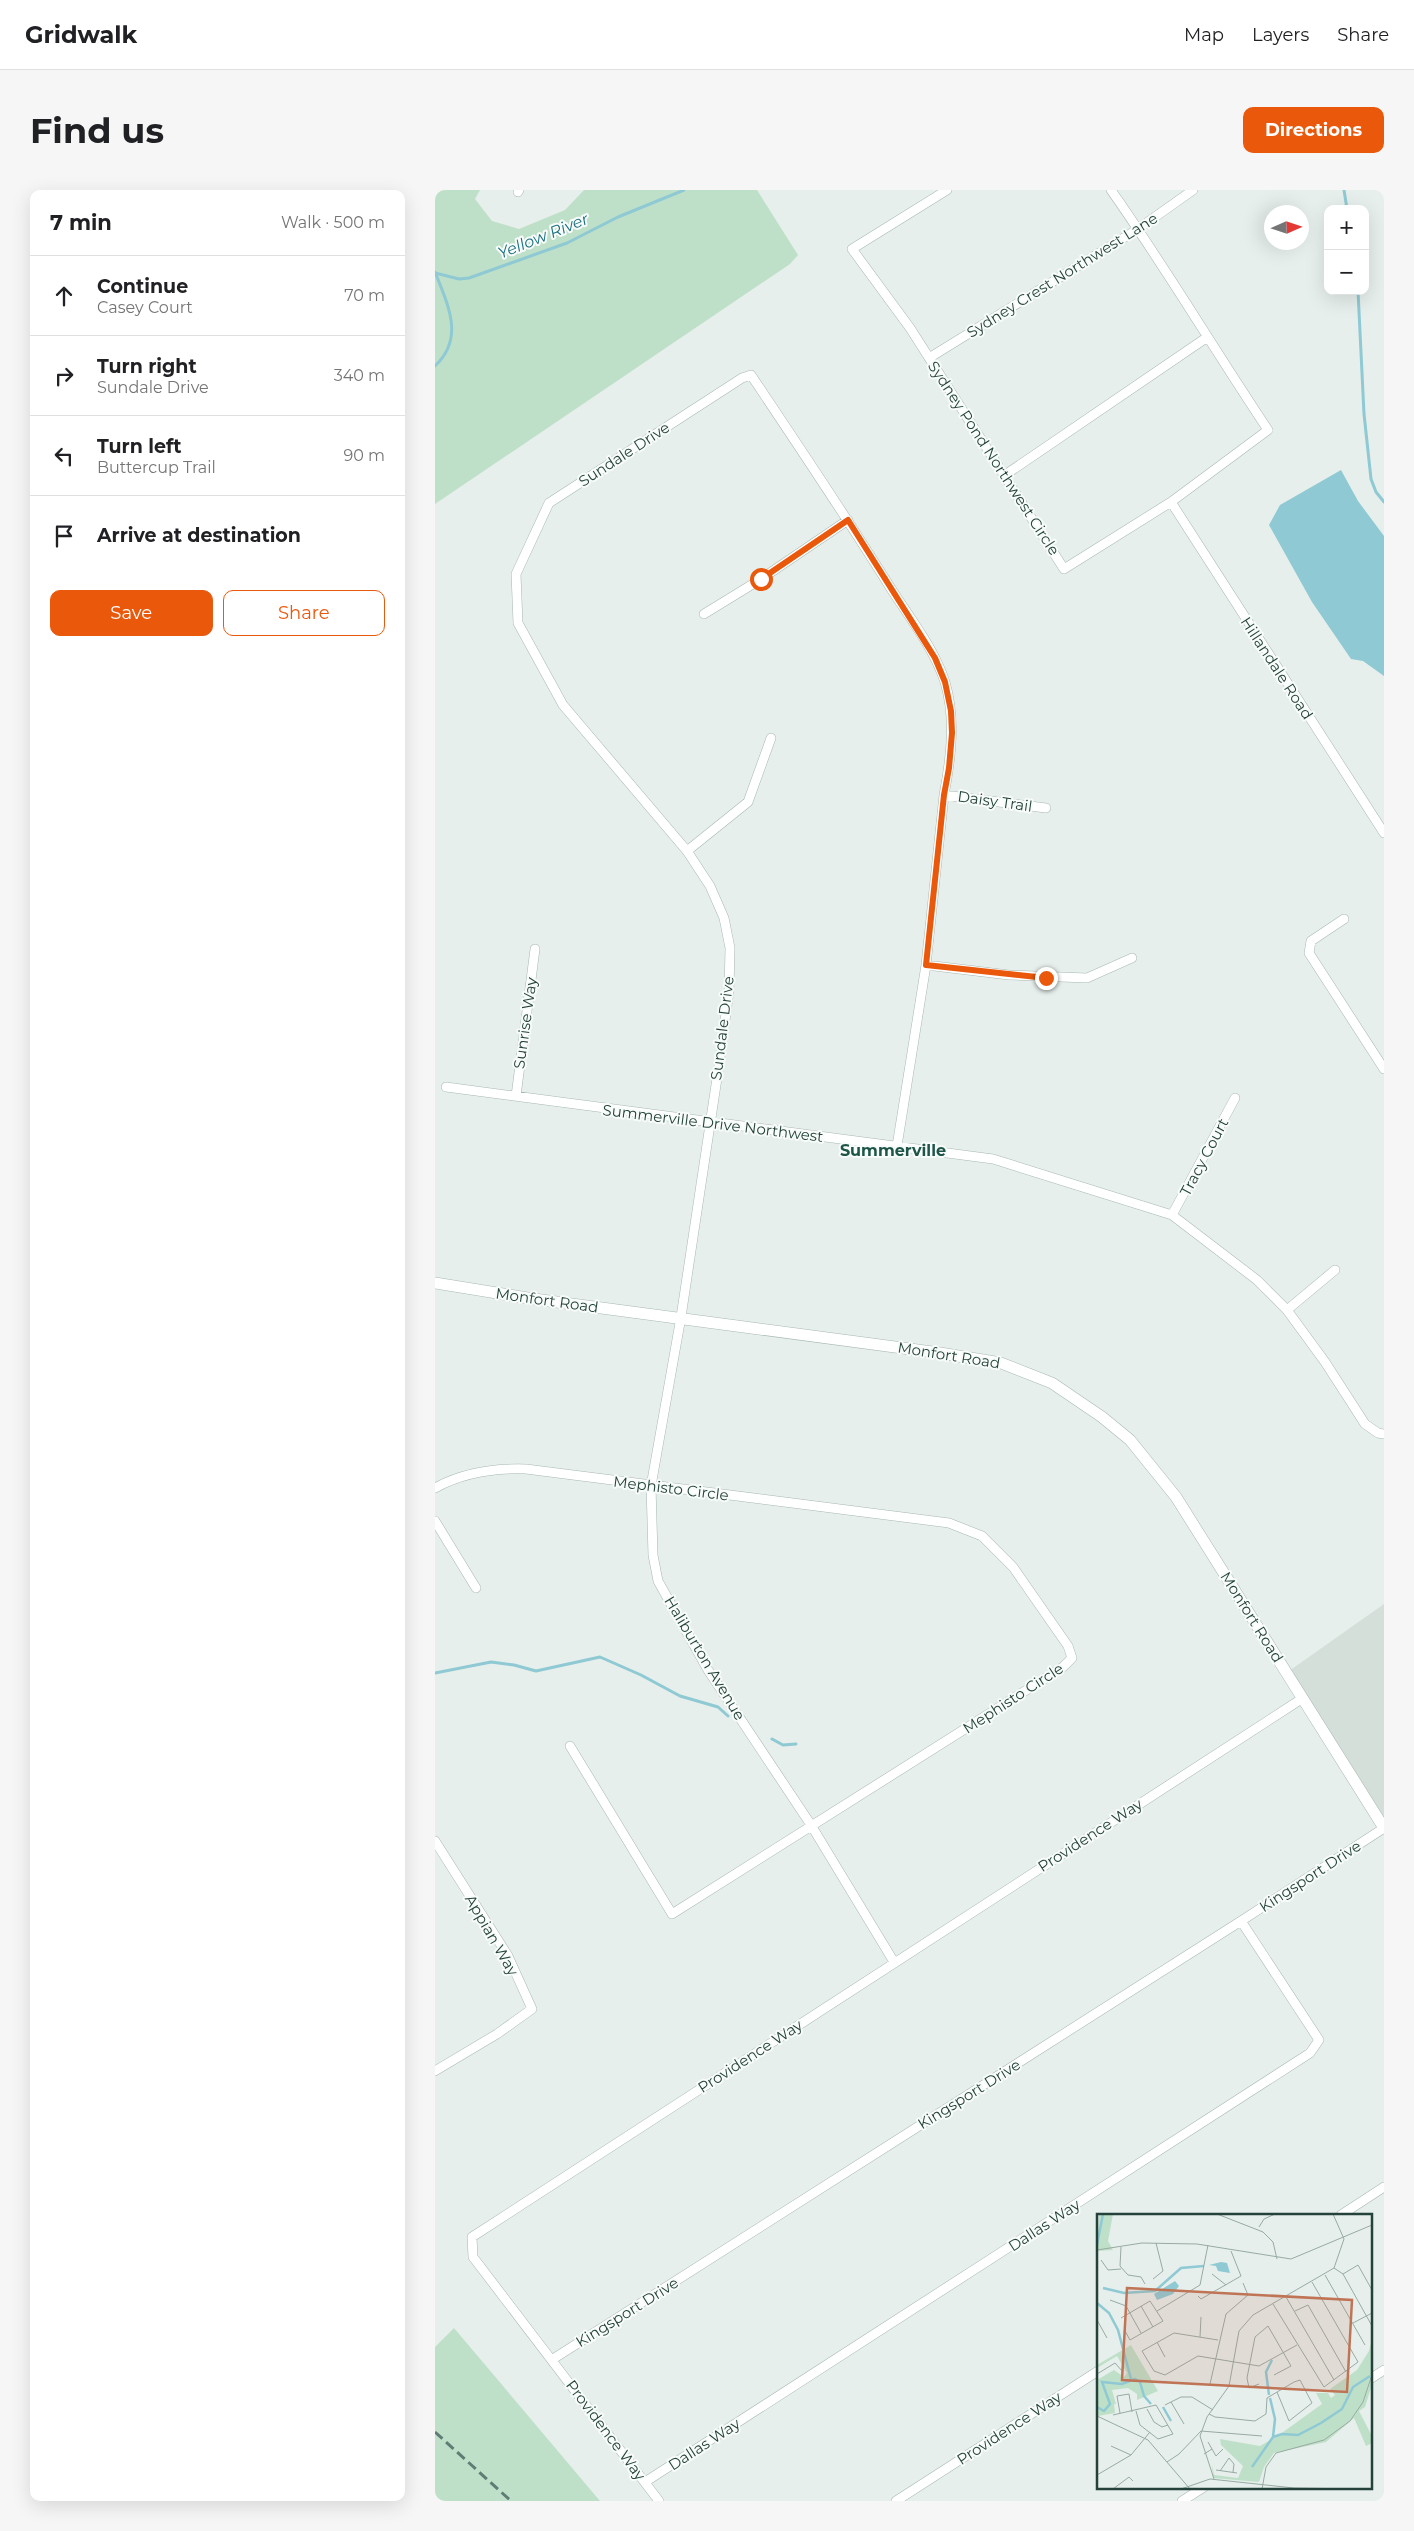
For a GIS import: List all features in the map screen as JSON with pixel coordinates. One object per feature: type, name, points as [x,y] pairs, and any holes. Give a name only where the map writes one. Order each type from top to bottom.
[{"type":"street","name":"Sydney Pond Northwest Circle","points":[[947,190],[852,249],[929,358],[1065,569],[1171,502],[1268,430],[1111,190]]},
{"type":"street","name":"Sydney Crest Northwest Lane","points":[[929,358],[1138,229],[1193,190]]},
{"type":"street","points":[[1005,474],[1207,338]]},
{"type":"street","name":"Sundale Drive","points":[[681,1317],[729,991],[730,948],[725,918],[710,886],[687,851],[563,705],[518,624],[516,574],[549,503],[741,378],[751,374],[848,520],[935,658],[945,682],[951,711],[952,733],[949,768],[944,795],[926,965],[897,1146]]},
{"type":"street","name":"Hillandale Road","points":[[1171,502],[1384,834]]},
{"type":"street","points":[[703,614],[761,579],[848,520]]},
{"type":"street","points":[[687,851],[748,802],[771,738]]},
{"type":"street","name":"Daisy Trail","points":[[944,795],[1046,808]]},
{"type":"street","points":[[1344,918],[1311,941],[1309,953],[1381,1056],[1384,1069]]},
{"type":"street","name":"Sunrise Way","points":[[515,1096],[535,949]]},
{"type":"street","points":[[926,965],[1009,975],[1087,978],[1132,958]]},
{"type":"street","name":"Summerville Drive Northwest","points":[[446,1087],[993,1159],[1172,1215],[1243,1268],[1287,1310],[1325,1362],[1365,1424],[1378,1433],[1384,1434]]},
{"type":"street","name":"Tracy Court","points":[[1172,1215],[1235,1098]]},
{"type":"street","points":[[1287,1310],[1335,1270]]},
{"type":"street","name":"Monfort Road","points":[[435,1283],[534,1299],[681,1317],[1001,1362],[1051,1382],[1102,1417],[1130,1440],[1176,1497],[1384,1828]]},
{"type":"street","name":"Haliburton Avenue","points":[[681,1317],[651,1486],[653,1555],[658,1581],[708,1670],[811,1825],[894,1962]]},
{"type":"street","name":"Mephisto Circle","points":[[435,1488],[460,1476],[501,1468],[526,1469],[949,1523],[982,1536],[1013,1567],[1067,1646],[1072,1658],[1063,1667],[672,1914],[570,1746]]},
{"type":"street","points":[[435,1521],[475,1588]]},
{"type":"street","name":"Providence Way","points":[[659,2501],[553,2359],[473,2258],[472,2237],[1303,1698]]},
{"type":"street","name":"Kingsport Drive","points":[[553,2359],[1384,1828]]},
{"type":"street","name":"Appian Way","points":[[435,1841],[507,1956],[532,2009],[435,2071]]},
{"type":"street","name":"Dallas Way","points":[[645,2482],[1310,2053],[1319,2040],[1241,1921]]},
{"type":"street","points":[[1343,2214],[1384,2187]]},
{"type":"street","points":[[1371,2378],[1384,2370]]},
{"type":"street","name":"Providence Way","points":[[896,2501],[1097,2372]]},
{"type":"street","points":[[1182,2501],[1202,2488]]},
{"type":"shaded area","points":[[1384,1604],[1384,1833],[1282,1676]]},
{"type":"green space","points":[[435,190],[480,190],[475,199],[492,221],[519,229],[565,210],[584,190],[757,190],[798,255],[790,264],[435,504]]},
{"type":"green space","points":[[454,2328],[600,2501],[435,2501],[435,2347]]},
{"type":"water","points":[[1341,470],[1358,501],[1384,536],[1384,676],[1363,661],[1351,659],[1312,602],[1269,525],[1280,505]]},
{"type":"waterway","name":"Yellow River","points":[[435,273],[459,279],[469,278],[567,243],[618,217],[684,190]]},
{"type":"waterway","points":[[1344,190],[1346,205]]},
{"type":"waterway","points":[[435,272],[449,309],[452,333],[444,355],[435,366]]},
{"type":"waterway","points":[[1358,295],[1364,414],[1371,479],[1376,492],[1384,502]]},
{"type":"waterway","points":[[435,1673],[491,1662],[514,1665],[536,1671],[600,1657],[641,1675],[680,1696],[718,1707],[728,1716]]},
{"type":"waterway","points":[[772,1739],[783,1745],[796,1744]]},
{"type":"railway","points":[[435,2432],[511,2501]]},
{"type":"district","name":"Summerville","points":[[893,1150]]},
{"type":"route","points":[[761,579],[848,520],[935,658],[945,682],[951,711],[952,733],[949,768],[944,795],[926,965],[1046,978]]}]
